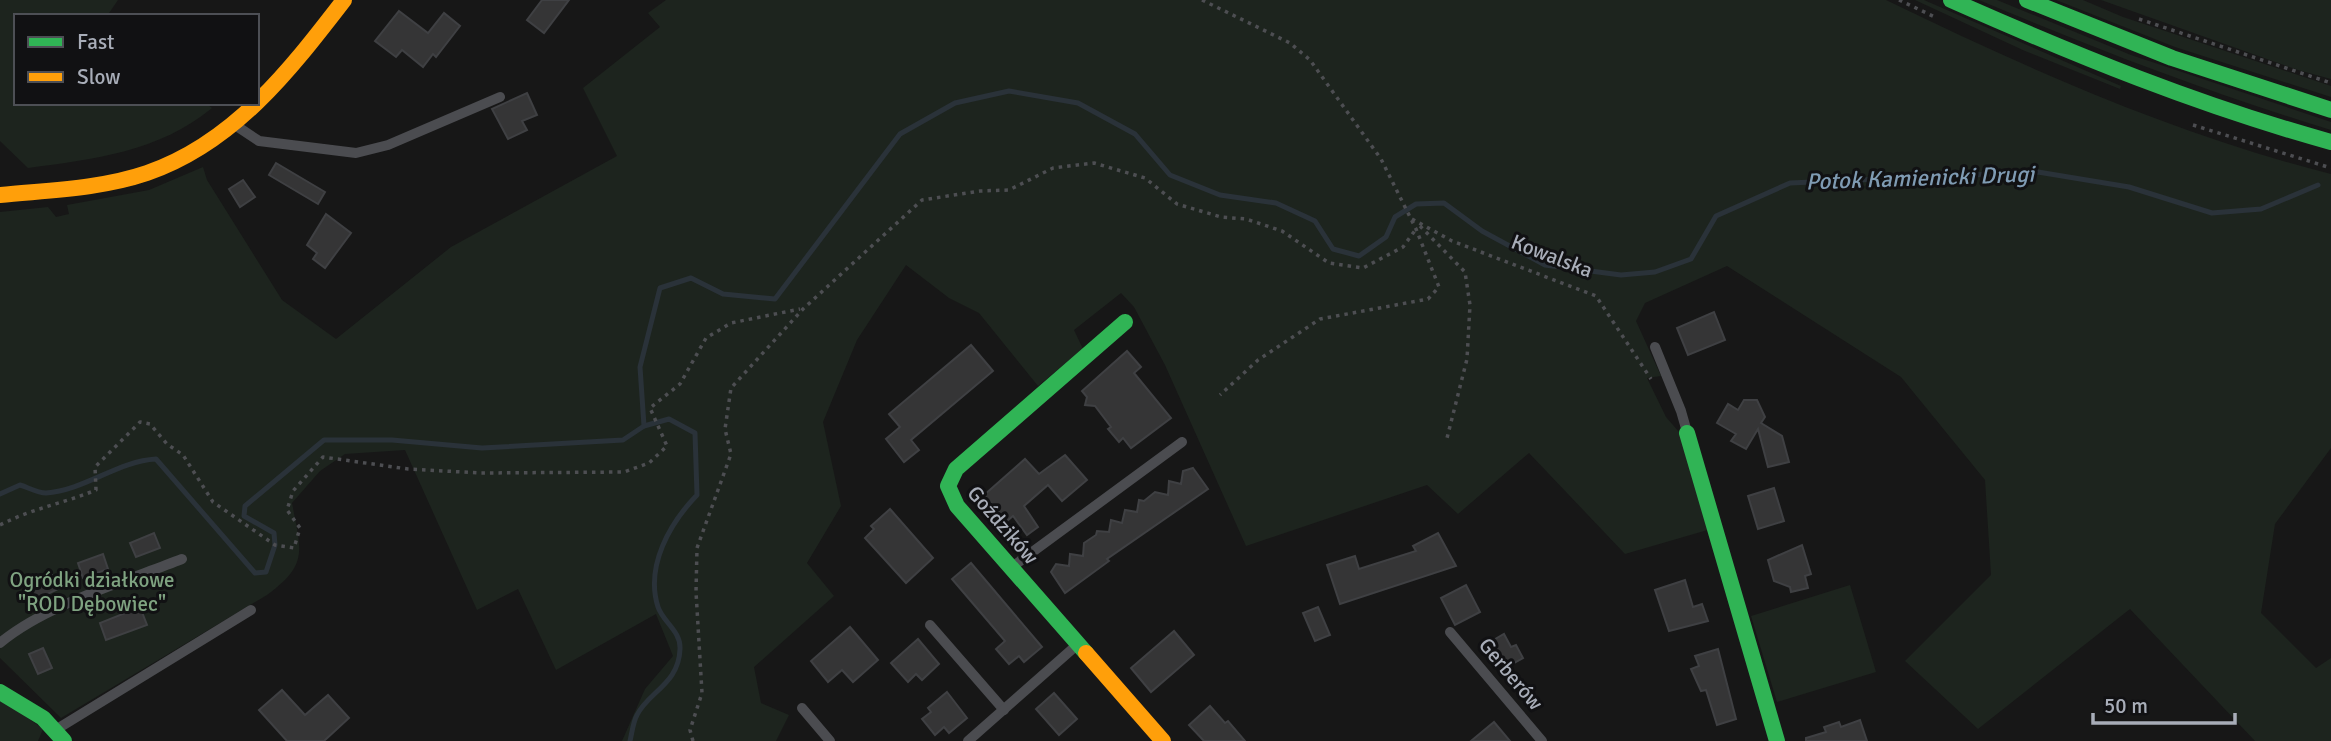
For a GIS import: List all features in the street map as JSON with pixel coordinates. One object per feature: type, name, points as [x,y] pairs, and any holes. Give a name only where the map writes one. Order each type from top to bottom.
[{"type":"street","points":[[259,102],[279,82],[344,0]]},
{"type":"street","points":[[1951,0],[2077,56],[2236,113],[2331,142]]},
{"type":"street","points":[[2027,0],[2172,58],[2331,110]]},
{"type":"street","points":[[0,195],[106,183],[136,176],[191,154],[235,125],[255,105]]},
{"type":"street","name":"Goździków","points":[[1125,322],[950,476],[948,486],[950,496],[1163,741]]},
{"type":"street","points":[[1687,433],[1777,741]]},
{"type":"street","points":[[0,692],[30,707],[60,735]]},
{"type":"lane","points":[[235,125],[260,141],[356,153],[388,145],[500,97]]},
{"type":"lane","points":[[1655,347],[1687,433]]},
{"type":"lane","points":[[1012,567],[1182,442]]},
{"type":"lane","points":[[0,643],[14,631],[47,614],[182,559]]},
{"type":"lane","points":[[60,735],[251,610]]},
{"type":"lane","points":[[930,625],[1003,710]]},
{"type":"lane","name":"Gerberów","points":[[1450,632],[1542,741]]},
{"type":"lane","points":[[968,741],[1079,644]]},
{"type":"lane","points":[[802,708],[830,741]]},
{"type":"path","name":"Kowalska","points":[[1202,0],[1290,43],[1310,60],[1367,139],[1409,216],[1416,222],[1452,241],[1596,296],[1652,382]]},
{"type":"path","points":[[2138,19],[2331,83]]},
{"type":"path","points":[[694,741],[690,730],[702,693],[696,592],[697,548],[731,454],[725,429],[731,388],[803,309],[922,200],[980,191],[1010,190],[1053,168],[1094,163],[1145,178],[1177,204],[1221,217],[1246,219],[1282,231],[1329,263],[1363,268],[1403,247],[1416,229]]},
{"type":"path","points":[[1220,395],[1258,360],[1320,319],[1428,299],[1439,287],[1409,216]]},
{"type":"path","points":[[1416,222],[1465,272],[1470,305],[1467,359],[1446,442]]},
{"type":"path","points":[[0,525],[28,510],[72,500],[96,490],[95,467],[139,422],[150,424],[167,444],[183,454],[213,502],[275,545],[294,548],[300,528],[287,510],[293,491],[323,457],[408,469],[481,473],[624,472],[649,463],[667,446],[650,408],[680,384],[706,338],[731,323],[803,309]]},
{"type":"green space","points":[[0,0],[118,0],[108,14],[14,14],[14,105],[208,105],[212,108],[192,123],[148,144],[77,161],[28,168],[0,141]]},
{"type":"green space","name":"Ogródki działkowe \"ROD Dębowiec\"","points":[[666,0],[1886,0],[1994,51],[2160,120],[2273,158],[2331,174],[2331,448],[2275,524],[2261,613],[2316,668],[2331,658],[2331,741],[2255,741],[2130,609],[1978,729],[1905,661],[1991,575],[1985,480],[1901,377],[1727,266],[1645,303],[1636,321],[1661,376],[1647,378],[1666,417],[1679,432],[1711,529],[1625,554],[1529,453],[1458,514],[1427,485],[1246,546],[1165,365],[1134,307],[1121,293],[1074,330],[1083,349],[1038,386],[979,313],[949,298],[906,265],[857,340],[823,422],[841,506],[807,563],[834,596],[754,667],[761,703],[789,715],[776,741],[622,741],[645,689],[673,656],[656,614],[556,670],[518,589],[477,610],[405,450],[345,454],[320,471],[292,503],[299,555],[296,565],[281,584],[267,595],[61,718],[0,658],[0,212],[48,207],[56,217],[69,214],[67,205],[149,190],[203,167],[207,180],[282,300],[336,339],[451,247],[617,156],[583,88],[660,27],[648,13]]},
{"type":"green space","points":[[1915,0],[1924,0],[2121,86],[2120,89],[2025,51]]},
{"type":"green space","points":[[1979,0],[1997,0],[2131,55],[2331,122],[2331,130],[2153,70]]},
{"type":"green space","points":[[2056,0],[2083,0],[2123,17],[2331,86],[2331,97],[2175,47]]},
{"type":"green space","points":[[2101,0],[2331,0],[2331,79],[2298,70]]},
{"type":"green space","points":[[1850,585],[1876,672],[1777,702],[1751,616]]},
{"type":"green space","points":[[0,698],[43,729],[38,741],[0,741]]},
{"type":"building","points":[[542,0],[569,0],[544,33],[527,20]]},
{"type":"building","points":[[399,11],[428,33],[444,13],[460,26],[436,57],[433,54],[423,67],[402,50],[396,57],[375,41]]},
{"type":"building","points":[[527,93],[537,115],[522,121],[527,130],[508,139],[492,109]]},
{"type":"building","points":[[276,163],[325,192],[318,204],[269,175]]},
{"type":"building","points":[[243,180],[255,197],[240,207],[229,189]]},
{"type":"building","points":[[326,214],[351,233],[325,268],[313,259],[317,253],[307,245]]},
{"type":"building","points":[[1714,312],[1725,340],[1688,355],[1677,328]]},
{"type":"building","points":[[971,345],[993,371],[911,440],[919,450],[904,462],[886,439],[900,427],[889,414]]},
{"type":"building","points":[[1127,351],[1141,367],[1134,373],[1171,418],[1131,448],[1123,438],[1119,442],[1095,406],[1085,405],[1087,397],[1082,391]]},
{"type":"building","points":[[1744,400],[1757,400],[1765,417],[1761,423],[1782,436],[1789,462],[1768,467],[1758,429],[1746,449],[1731,441],[1736,434],[1717,423],[1728,404],[1738,410]]},
{"type":"building","points":[[1065,455],[1087,480],[1062,501],[1048,485],[1024,506],[1038,527],[1027,535],[1013,516],[1007,521],[984,495],[1025,459],[1039,474]]},
{"type":"building","points":[[1193,468],[1208,489],[1107,559],[1109,561],[1065,593],[1051,572],[1056,564],[1069,566],[1070,554],[1083,556],[1084,543],[1096,535],[1097,531],[1109,532],[1111,520],[1122,523],[1125,510],[1137,512],[1139,500],[1144,501],[1155,492],[1168,495],[1169,481],[1181,484],[1183,471]]},
{"type":"building","points":[[1774,488],[1784,521],[1758,529],[1748,496]]},
{"type":"building","points":[[890,509],[933,558],[906,583],[865,538],[874,529],[871,526]]},
{"type":"building","points":[[154,533],[160,548],[136,557],[130,543]]},
{"type":"building","points":[[1438,533],[1456,566],[1340,604],[1327,565],[1355,556],[1359,569],[1416,551],[1413,546]]},
{"type":"building","points":[[1802,545],[1811,574],[1805,576],[1808,588],[1791,592],[1790,587],[1774,581],[1768,560]]},
{"type":"building","points":[[103,554],[108,569],[83,578],[78,563]]},
{"type":"building","points":[[971,563],[1042,647],[1024,662],[1019,656],[1009,664],[996,649],[1005,641],[952,579]]},
{"type":"building","points":[[52,575],[58,589],[35,600],[28,586]]},
{"type":"building","points":[[1685,580],[1693,607],[1702,604],[1708,621],[1669,631],[1655,590]]},
{"type":"building","points":[[1466,585],[1480,612],[1455,625],[1441,598]]},
{"type":"building","points":[[140,607],[147,625],[106,640],[100,623]]},
{"type":"building","points":[[1318,607],[1330,635],[1315,641],[1303,613]]},
{"type":"building","points":[[850,627],[878,660],[853,682],[842,670],[828,682],[811,661]]},
{"type":"building","points":[[1174,631],[1194,655],[1151,692],[1131,668]]},
{"type":"building","points":[[1504,634],[1511,647],[1516,645],[1523,658],[1505,668],[1490,642]]},
{"type":"building","points":[[918,639],[939,664],[922,680],[916,674],[908,682],[891,663]]},
{"type":"building","points":[[43,648],[52,668],[38,674],[29,654]]},
{"type":"building","points":[[1718,649],[1736,719],[1717,725],[1706,690],[1701,691],[1691,669],[1699,666],[1695,656]]},
{"type":"building","points":[[282,690],[305,715],[328,695],[349,718],[324,741],[287,741],[259,710]]},
{"type":"building","points":[[947,692],[967,718],[949,733],[944,727],[935,735],[922,719],[931,712],[928,708]]},
{"type":"building","points":[[1054,693],[1077,719],[1059,735],[1036,709]]},
{"type":"building","points":[[1210,706],[1225,723],[1228,721],[1245,741],[1204,741],[1189,725]]},
{"type":"building","points":[[1860,720],[1867,741],[1806,741],[1806,738],[1826,732],[1824,727],[1839,722],[1841,727]]},
{"type":"building","points":[[1494,722],[1510,741],[1471,741]]},
{"type":"waterway","name":"Potok Kamienicki Drugi","points":[[0,494],[20,485],[43,493],[60,491],[128,465],[156,459],[255,573],[266,572],[275,545],[274,533],[244,516],[245,506],[324,440],[392,440],[482,448],[623,440],[644,426],[640,367],[660,288],[691,278],[723,294],[775,299],[900,134],[955,103],[1009,91],[1078,103],[1135,134],[1170,175],[1220,195],[1276,203],[1315,221],[1333,249],[1359,256],[1386,237],[1395,217],[1416,204],[1444,203],[1482,231],[1545,265],[1621,275],[1655,272],[1691,259],[1716,216],[1790,183],[2038,172],[2129,187],[2212,213],[2261,209],[2318,185]]},
{"type":"waterway","points":[[630,741],[637,715],[669,679],[678,661],[680,643],[658,607],[655,576],[662,546],[669,532],[697,495],[695,433],[669,419],[644,426]]},
{"type":"traffic: fast","points":[[1951,0],[2186,96],[2331,142]]},
{"type":"traffic: fast","points":[[2027,0],[2172,58],[2331,110]]},
{"type":"traffic: fast","points":[[1086,653],[957,506],[948,486],[956,469],[1125,322]]},
{"type":"traffic: fast","points":[[1687,433],[1777,741]]},
{"type":"traffic: fast","points":[[0,692],[43,718],[64,741]]},
{"type":"traffic: slow","points":[[259,101],[303,52],[344,0]]},
{"type":"traffic: slow","points":[[0,195],[74,188],[147,173],[178,160],[207,143],[255,105]]},
{"type":"traffic: slow","points":[[1086,653],[1163,741]]}]
